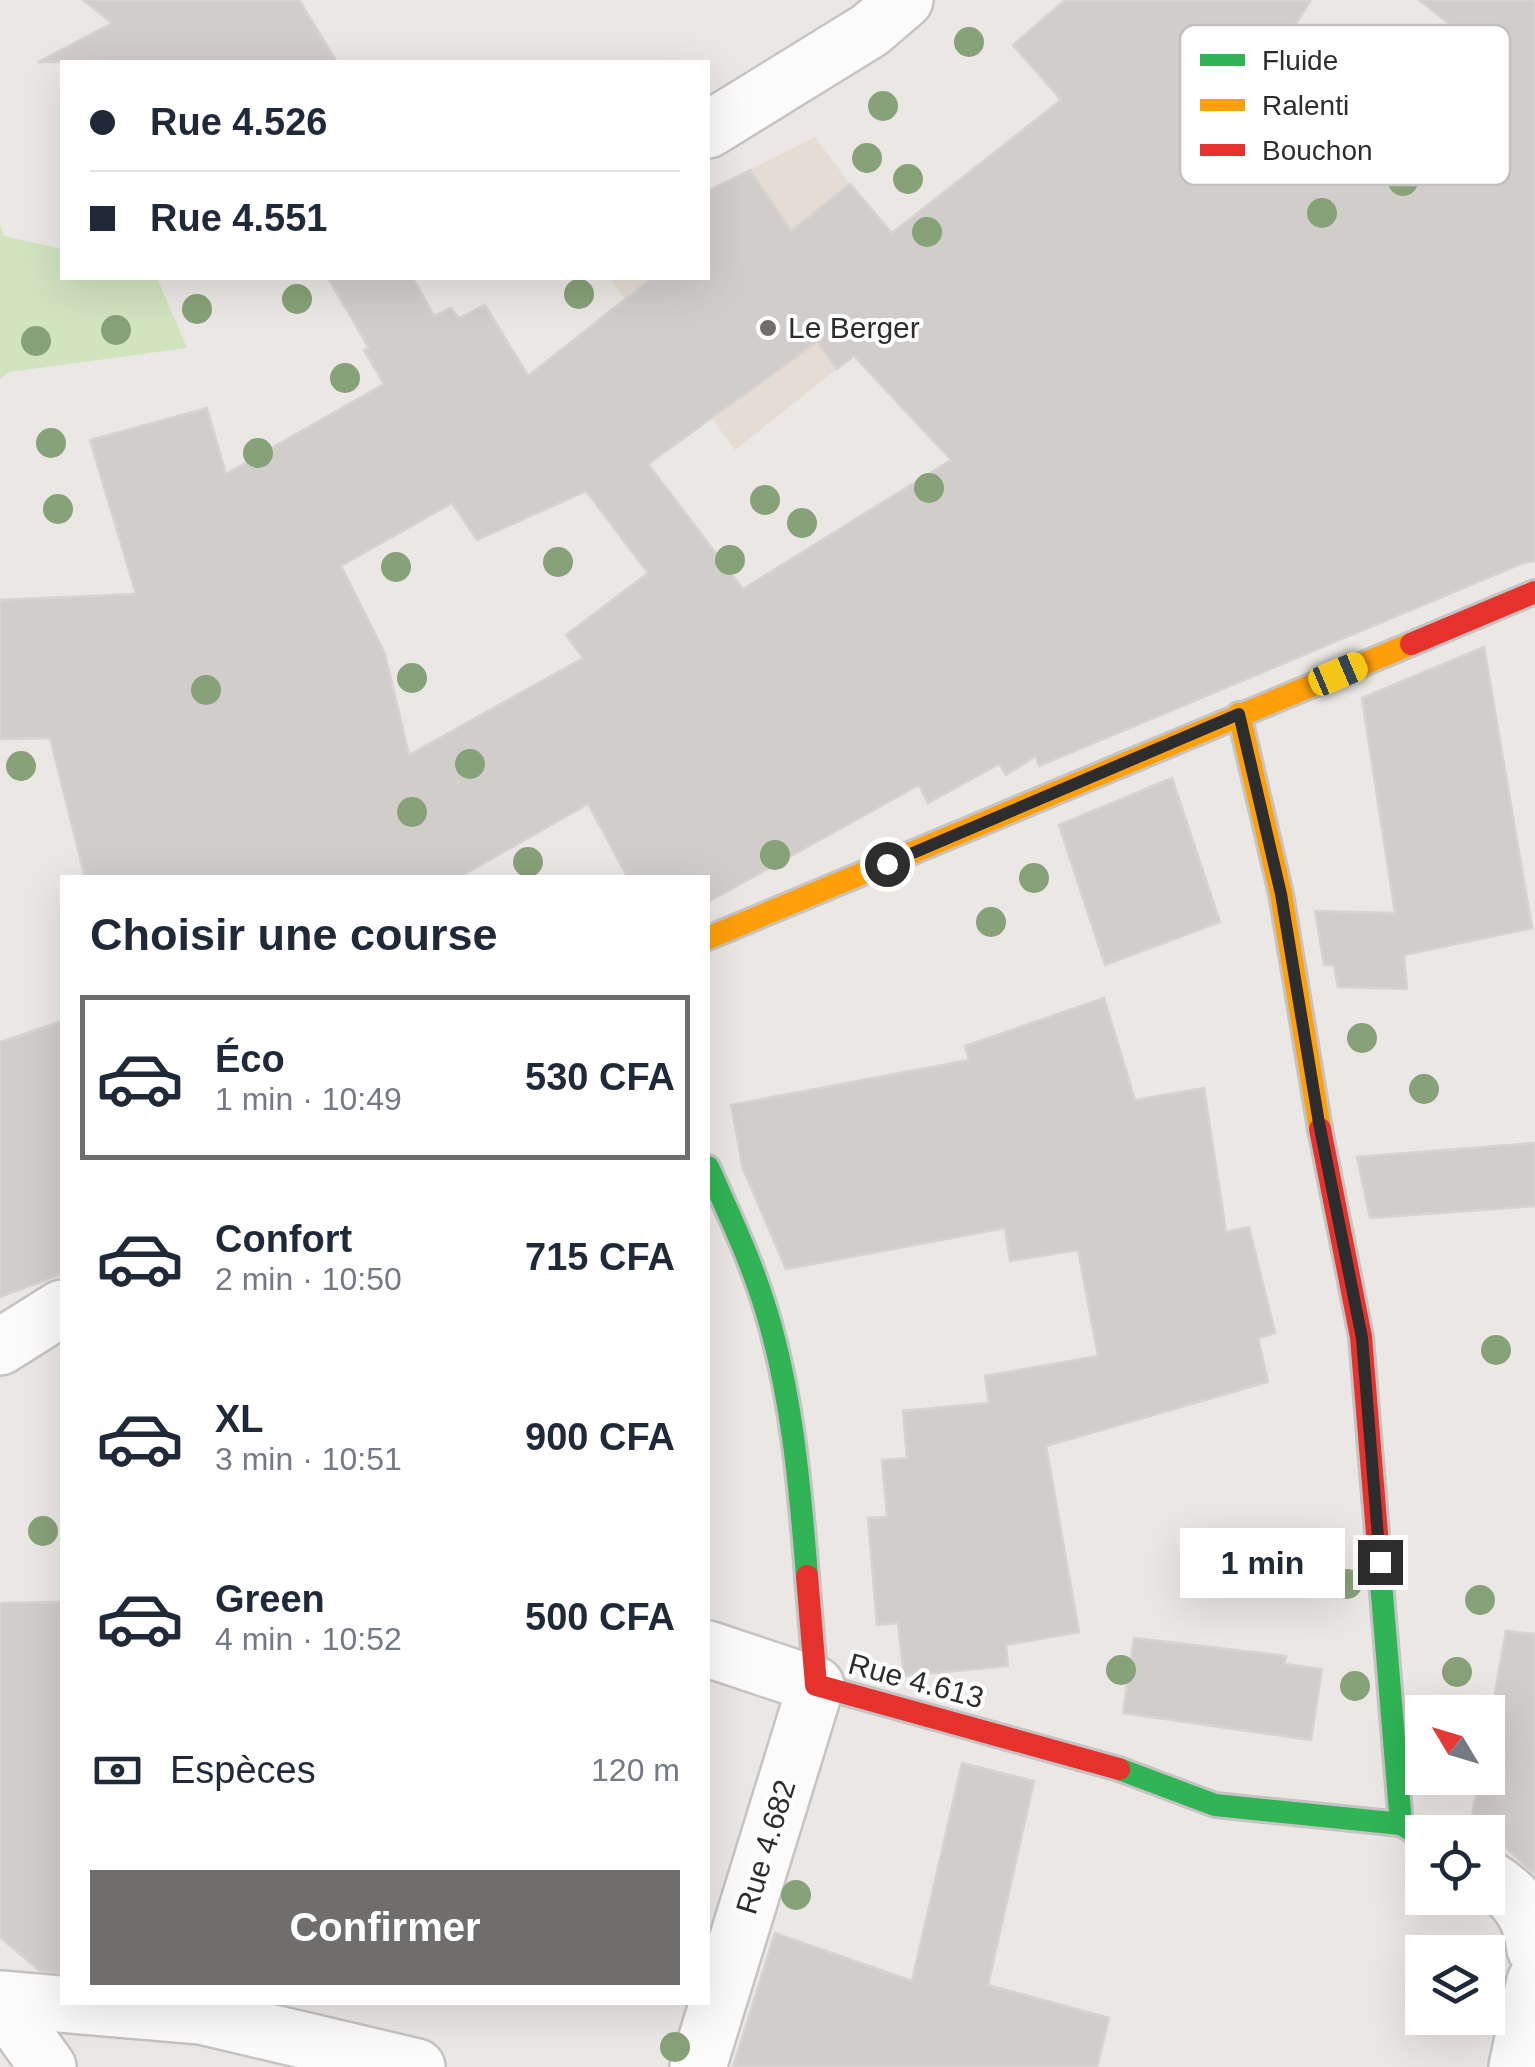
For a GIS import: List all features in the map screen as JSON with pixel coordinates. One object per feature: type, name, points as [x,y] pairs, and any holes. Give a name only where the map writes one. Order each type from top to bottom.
[{"type":"street","points":[[710,129],[870,30],[904,0]]},
{"type":"street","points":[[710,937],[1535,592]]},
{"type":"street","points":[[1239,714],[1281,894],[1319,1123],[1362,1338],[1401,1824],[1405,1827]]},
{"type":"street","name":"Rue 4.613","points":[[710,1172],[772,1326],[792,1422],[816,1685],[1098,1762],[1216,1805],[1401,1824]]},
{"type":"street","points":[[0,1347],[60,1309]]},
{"type":"street","points":[[710,1650],[816,1685]]},
{"type":"street","name":"Rue 4.682","points":[[698,2067],[816,1685]]},
{"type":"street","points":[[1505,1890],[1532,1920],[1535,1949]]},
{"type":"street","points":[[1516,2067],[1535,1982]]},
{"type":"street","points":[[0,2000],[48,2067]]},
{"type":"street","points":[[0,2000],[60,2005]]},
{"type":"street","points":[[63,2005],[202,2016],[417,2067]]},
{"type":"shaded area","name":"Le Berger","points":[[815,137],[939,288],[735,450],[611,280],[710,280],[710,190]]},
{"type":"green space","points":[[0,224],[4,236],[60,249],[60,280],[158,280],[187,348],[9,372],[0,379]]},
{"type":"building","points":[[83,0],[299,0],[336,60],[38,62],[112,23]]},
{"type":"building","points":[[1065,0],[1311,0],[1295,25],[1180,25],[1180,185],[1510,185],[1510,25],[1451,25],[1419,0],[1535,0],[1535,561],[1039,766],[1036,756],[1006,775],[999,764],[928,803],[919,785],[710,901],[710,875],[626,875],[588,804],[463,875],[84,875],[50,738],[0,739],[0,600],[136,594],[90,440],[207,408],[226,474],[384,384],[364,350],[369,348],[329,280],[414,280],[434,316],[451,308],[459,318],[485,305],[528,376],[649,280],[710,280],[710,190],[750,170],[791,231],[850,184],[892,233],[1061,100],[1013,45]],"holes":[[[817,342],[837,369],[854,356],[951,460],[743,589],[648,464]],[[586,491],[648,573],[566,635],[583,658],[409,755],[385,654],[341,566],[452,503],[477,540]]]},
{"type":"building","points":[[1484,647],[1532,928],[1404,955],[1407,989],[1338,987],[1334,965],[1324,965],[1315,911],[1395,913],[1362,698]]},
{"type":"building","points":[[1172,778],[1220,922],[1105,965],[1059,825]]},
{"type":"building","points":[[1104,998],[1135,1100],[1204,1088],[1226,1232],[1249,1227],[1275,1333],[1258,1338],[1268,1382],[1046,1446],[1079,1632],[1006,1645],[1008,1666],[904,1676],[898,1623],[877,1625],[868,1518],[887,1517],[882,1460],[907,1458],[903,1411],[989,1403],[985,1376],[1098,1356],[1078,1250],[1010,1261],[1005,1228],[786,1269],[743,1169],[731,1105],[969,1060],[965,1046]]},
{"type":"building","points":[[60,1022],[60,1275],[0,1297],[0,1042]]},
{"type":"building","points":[[1535,1143],[1535,1206],[1370,1218],[1357,1157]]},
{"type":"building","points":[[60,1602],[60,1973],[40,1971],[0,1937],[0,1603]]},
{"type":"building","points":[[1506,1631],[1535,1634],[1535,1875],[1505,1847],[1505,1815],[1472,1815],[1476,1795],[1505,1795],[1505,1695],[1495,1695]]},
{"type":"building","points":[[1134,1638],[1286,1656],[1284,1664],[1322,1669],[1311,1740],[1123,1713]]},
{"type":"building","points":[[962,1763],[1034,1781],[988,1985],[1109,2018],[1097,2067],[733,2067],[775,1933],[912,1981]]},
{"type":"traffic: fast","points":[[710,1172],[754,1273],[775,1342],[794,1441],[807,1576]]},
{"type":"traffic: fast","points":[[1379,1558],[1401,1824],[1405,1826]]},
{"type":"traffic: fast","points":[[1119,1769],[1215,1805],[1401,1824]]},
{"type":"traffic: slow","points":[[710,937],[1411,644]]},
{"type":"traffic: slow","points":[[1239,714],[1281,894],[1320,1129]]},
{"type":"traffic: jam","points":[[1411,644],[1535,592]]},
{"type":"traffic: jam","points":[[1320,1129],[1361,1337],[1379,1558]]},
{"type":"traffic: jam","points":[[807,1576],[816,1685],[1119,1769]]},
{"type":"place","name":"Le Berger","points":[[768,328]]},
{"type":"route","points":[[887,864],[1239,714],[1281,894],[1319,1123],[1362,1338],[1380,1562]]}]
